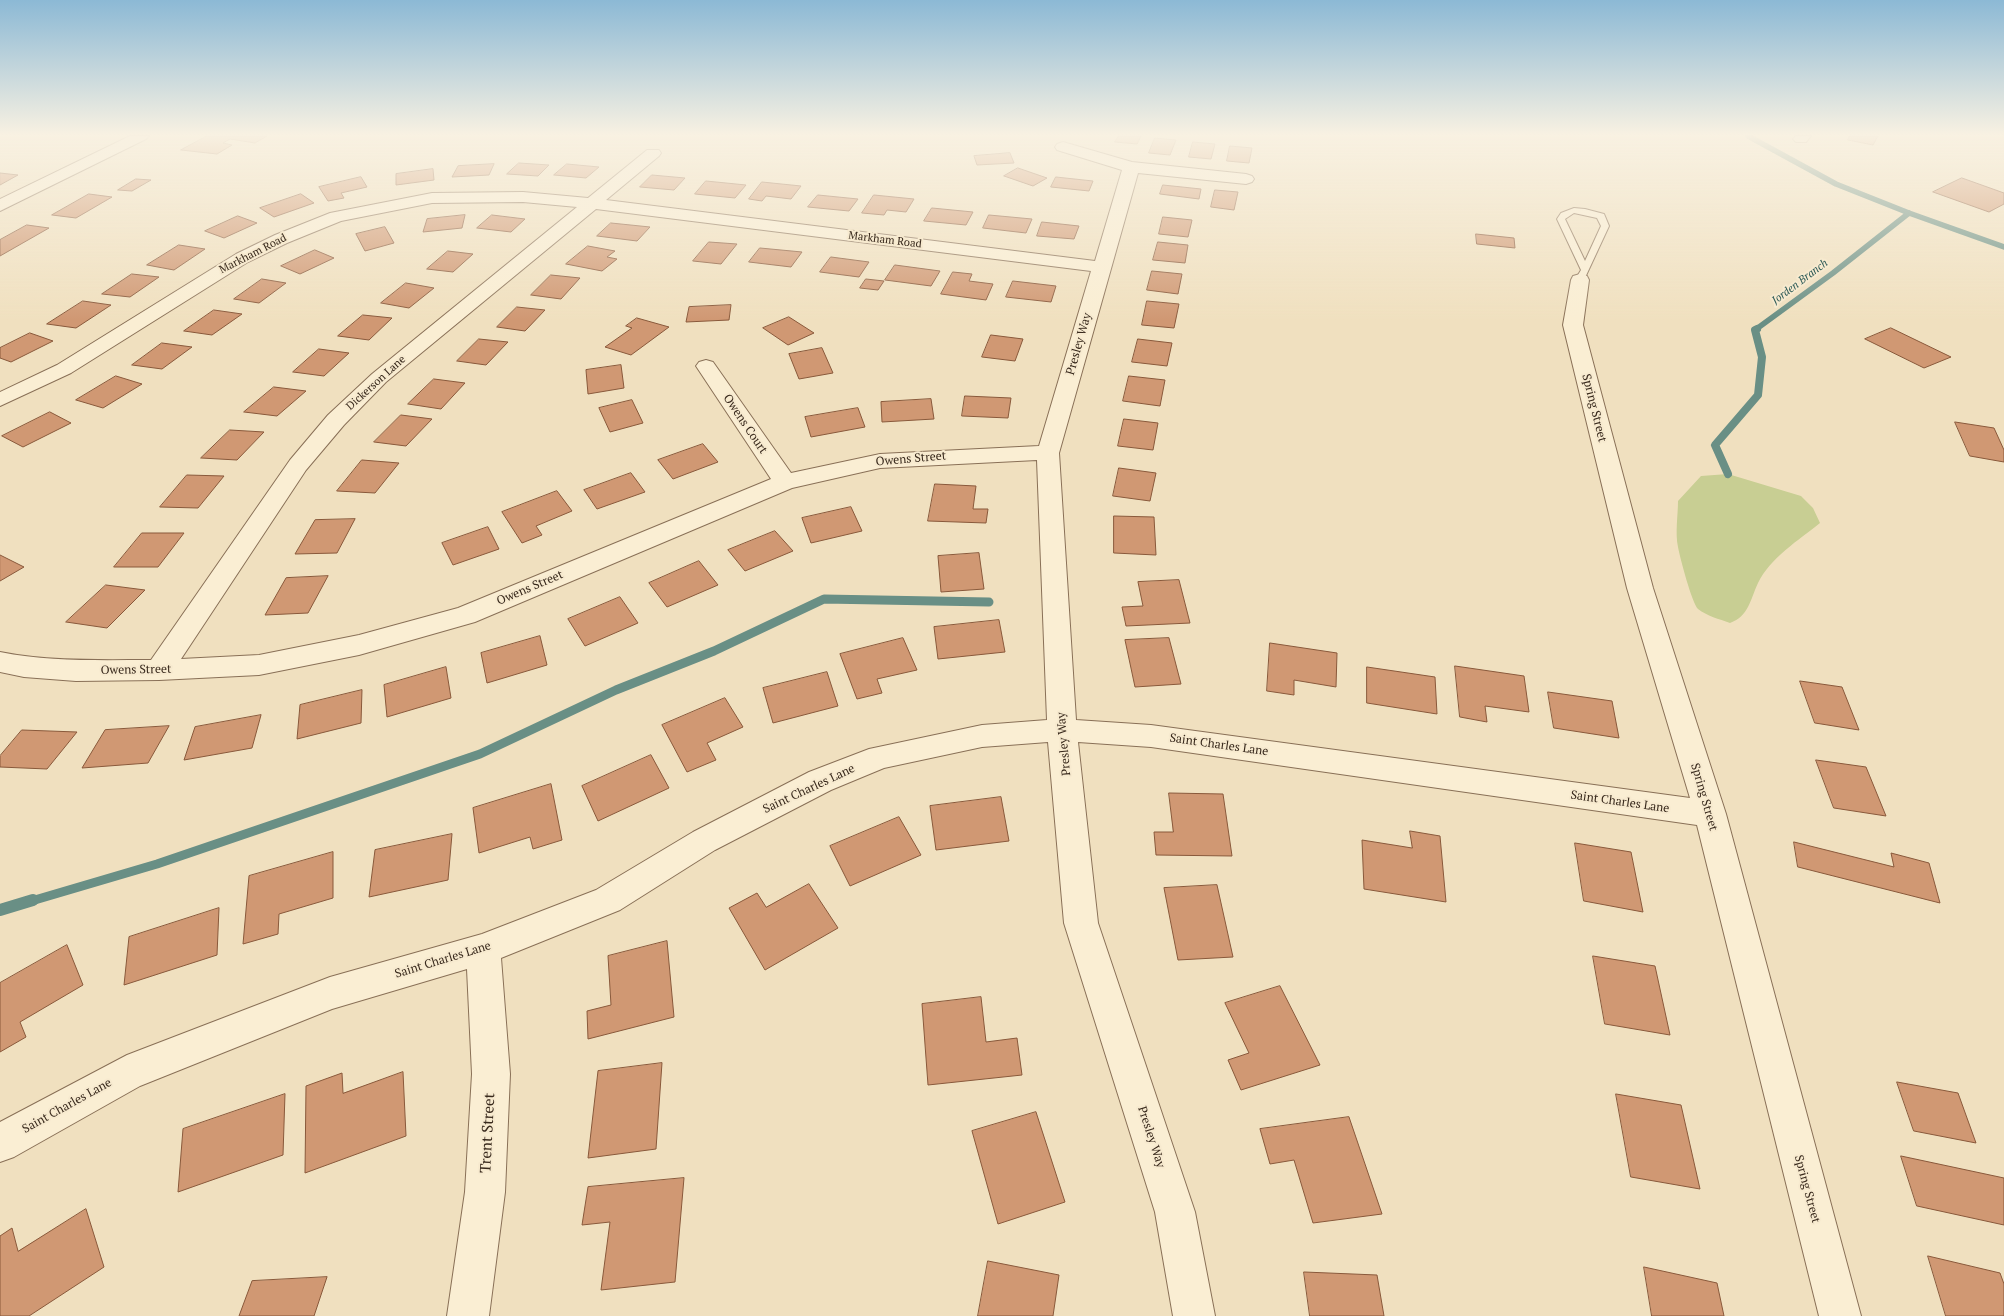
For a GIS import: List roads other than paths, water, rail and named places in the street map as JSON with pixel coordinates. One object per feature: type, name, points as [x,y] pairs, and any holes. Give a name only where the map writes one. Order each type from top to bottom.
[{"type":"street","points":[[0,206],[17,197]]},
{"type":"street","name":"Markham Road","points":[[0,400],[64,369],[242,258],[281,239],[336,217],[432,198],[450,197]]},
{"type":"street","name":"Markham Road","points":[[513,197],[591,203],[1101,267]]},
{"type":"street","name":"Dickerson Lane","points":[[159,670],[298,465],[336,420],[379,378],[598,197]]},
{"type":"street","name":"Presley Way","points":[[1122,197],[1048,453],[1062,730],[1081,923],[1175,1212],[1194,1316]]},
{"type":"street","name":"Spring Street","points":[[1583,275],[1573,325],[1640,588],[1710,814],[1840,1316]]},
{"type":"street","name":"Owens Court","points":[[706,366],[785,482]]},
{"type":"street","name":"Owens Street","points":[[0,662],[24,667],[76,671],[159,670],[259,665],[359,645],[466,615],[785,482],[880,461],[953,456],[1048,453]]},
{"type":"street","name":"Saint Charles Lane","points":[[0,1143],[127,1072],[330,994],[483,950],[608,900],[704,841],[820,781],[880,757],[982,736],[1062,730],[1151,736],[1710,814]]},
{"type":"street","name":"Trent Street","points":[[468,1316],[485,1192],[491,1074],[483,950]]},
{"type":"lane","points":[[1570,211],[1582,211],[1601,216],[1605,226],[1598,247],[1583,275],[1561,219],[1563,215],[1570,211]]},
{"type":"waterway","points":[[1870,197],[1909,213]]},
{"type":"waterway","name":"Jorden Branch","points":[[1755,330],[1833,273],[1909,213]]},
{"type":"waterway","name":"Jorden Branch","points":[[1909,213],[2004,247]]},
{"type":"waterway","name":"Jorden Branch","points":[[1728,474],[1715,445],[1758,395],[1762,357],[1755,330]]},
{"type":"waterway","points":[[28,902],[157,864],[480,754],[616,690],[714,651],[824,599],[989,602]]},
{"type":"waterway","points":[[0,910],[33,900]]}]
